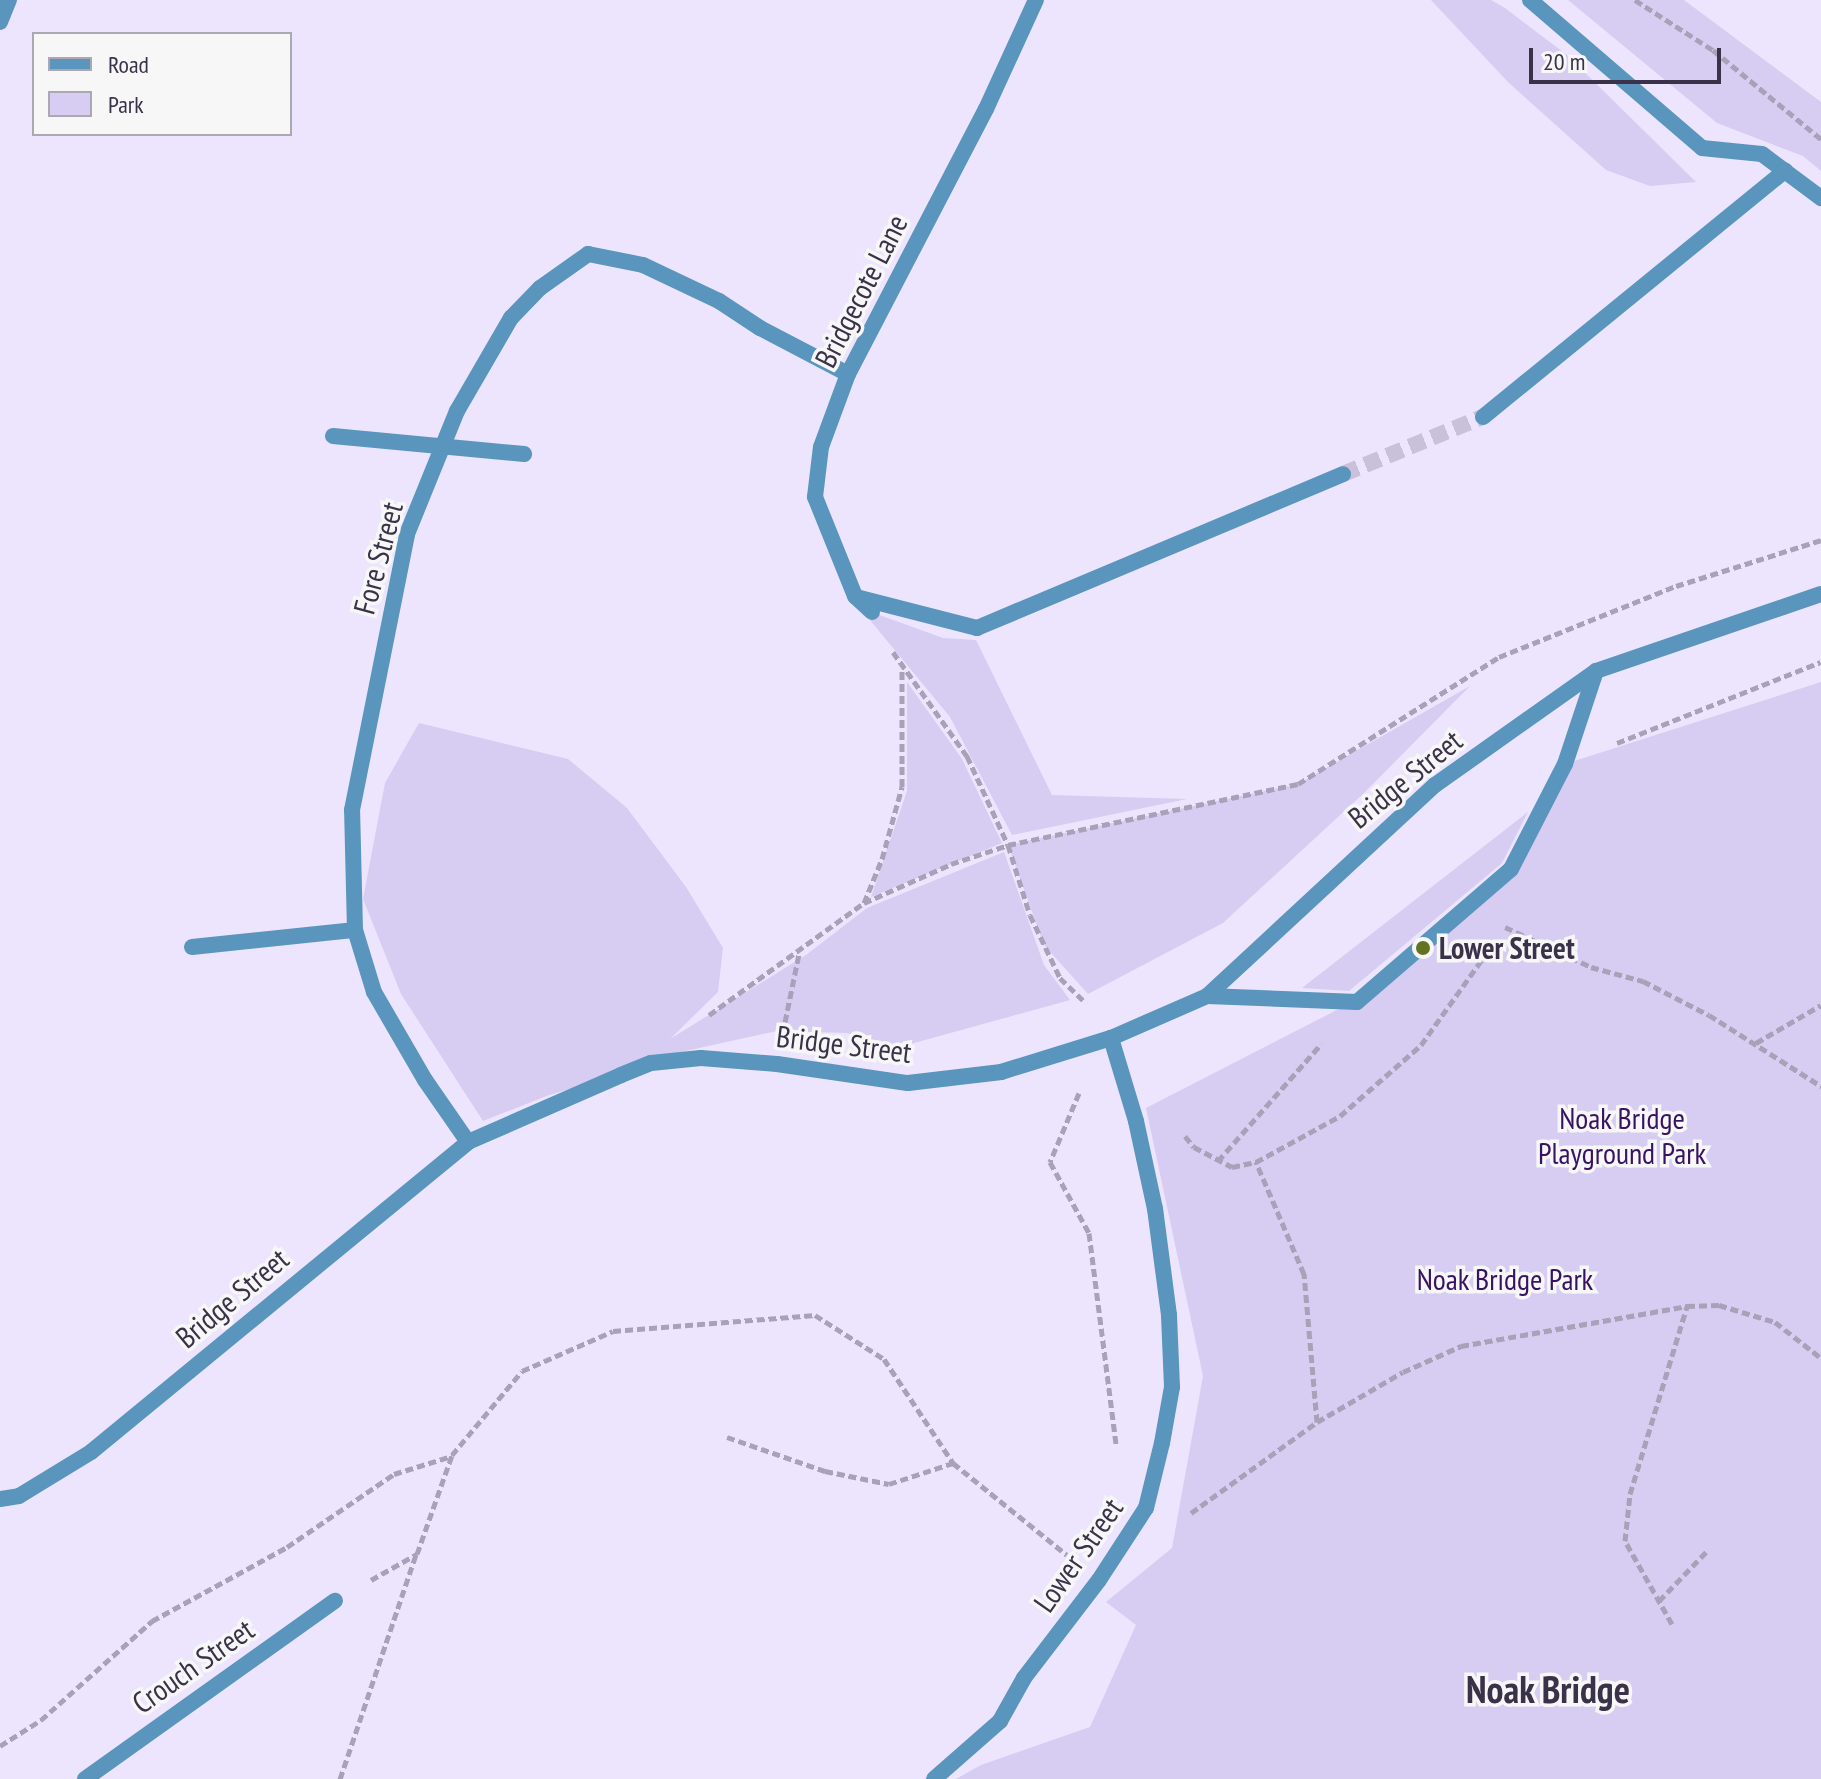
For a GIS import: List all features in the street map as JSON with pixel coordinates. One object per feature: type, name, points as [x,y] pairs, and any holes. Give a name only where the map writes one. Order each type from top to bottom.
[{"type":"street","points":[[0,22],[9,0]]},
{"type":"street","name":"Bridgecote Lane","points":[[872,612],[855,596],[815,497],[821,447],[848,374],[986,109],[1036,0]]},
{"type":"street","points":[[1530,0],[1702,148],[1762,154],[1821,198]]},
{"type":"street","points":[[1483,417],[1785,171]]},
{"type":"street","name":"Fore Street","points":[[468,1142],[425,1080],[374,992],[355,930],[352,810],[407,534],[457,411],[511,318],[540,288],[588,254],[655,271],[719,301],[760,328],[848,374]]},
{"type":"street","points":[[333,436],[524,454]]},
{"type":"street","points":[[855,596],[977,628],[1343,474]]},
{"type":"street","name":"Bridge Street","points":[[0,1499],[19,1496],[91,1452],[468,1142],[651,1063],[701,1058],[777,1064],[908,1083],[1001,1072],[1111,1038],[1207,996],[1435,785],[1596,671],[1821,594]]},
{"type":"street","points":[[1207,996],[1357,1002],[1511,869],[1565,764],[1596,671]]},
{"type":"street","points":[[192,947],[355,930]]},
{"type":"street","name":"Lower Street","points":[[934,1779],[1000,1721],[1024,1678],[1099,1580],[1146,1508],[1172,1387],[1169,1315],[1155,1209],[1136,1121],[1111,1038]]},
{"type":"street","name":"Crouch Street","points":[[85,1779],[335,1601]]},
{"type":"path","points":[[1635,0],[1713,50],[1821,139]]},
{"type":"path","points":[[698,1023],[800,953],[864,903],[951,864],[1008,845],[1298,784],[1499,657],[1676,586],[1821,540]]},
{"type":"path","points":[[872,612],[902,668],[967,756],[1008,845],[1030,915],[1060,978]]},
{"type":"path","points":[[1565,764],[1821,662]]},
{"type":"path","points":[[864,903],[882,859],[902,787],[902,668]]},
{"type":"path","points":[[1505,927],[1591,967],[1643,981],[1782,1058],[1819,1084]]},
{"type":"path","points":[[777,1064],[800,953]]},
{"type":"path","points":[[1218,1161],[1357,1002]]},
{"type":"path","points":[[1756,1043],[1821,1005]]},
{"type":"path","points":[[1050,1162],[1089,1233],[1116,1450]]},
{"type":"path","points":[[1256,1162],[1304,1274],[1317,1422]]},
{"type":"path","points":[[1189,1515],[1317,1422],[1403,1372],[1461,1346],[1687,1306],[1719,1305],[1775,1322],[1821,1358]]},
{"type":"path","points":[[1672,1624],[1625,1541],[1630,1494],[1687,1306]]},
{"type":"path","points":[[340,1779],[452,1455],[522,1371],[613,1331],[815,1315],[884,1359],[953,1463],[1099,1580]]},
{"type":"path","points":[[727,1437],[825,1471],[889,1484],[953,1463]]},
{"type":"path","points":[[0,1746],[41,1720],[152,1621],[287,1547],[394,1474],[452,1455]]},
{"type":"path","points":[[1659,1601],[1707,1551]]},
{"type":"path","points":[[335,1601],[417,1554]]},
{"type":"green space","points":[[1431,0],[1491,0],[1505,8],[1567,55],[1696,182],[1650,186],[1606,170],[1509,83]]},
{"type":"green space","points":[[1568,0],[1684,0],[1821,102],[1821,171],[1803,156],[1717,123]]},
{"type":"green space","points":[[860,608],[943,638],[976,640],[1052,795],[1187,799],[1012,835],[950,717]]},
{"type":"green space","points":[[907,682],[962,759],[1002,843],[871,897],[907,791]]},
{"type":"green space","name":"Noak Bridge Park","points":[[1821,682],[1821,1779],[956,1779],[981,1765],[1090,1727],[1136,1625],[1106,1602],[1172,1548],[1203,1376],[1146,1108],[1366,995],[1511,869],[1565,764]]},
{"type":"green space","points":[[1470,686],[1365,792],[1223,923],[1088,994],[1044,945],[1008,845],[1298,784]]},
{"type":"green space","points":[[419,723],[568,759],[627,808],[686,887],[723,948],[718,992],[670,1039],[806,955],[867,908],[1004,852],[1044,965],[1070,1000],[896,1048],[847,1033],[777,1031],[640,1061],[621,1075],[549,1095],[483,1121],[401,994],[363,899],[385,783]]},
{"type":"green space","points":[[1528,812],[1502,863],[1349,991],[1302,988]]},
{"type":"tunnel","points":[[1343,474],[1483,417]]},
{"type":"place","name":"Lower Street","points":[[1423,948]]},
{"type":"district","name":"Noak Bridge","points":[[1548,1689]]},
{"type":"park label","name":"Noak Bridge Playground Park","points":[[1622,1135]]}]
